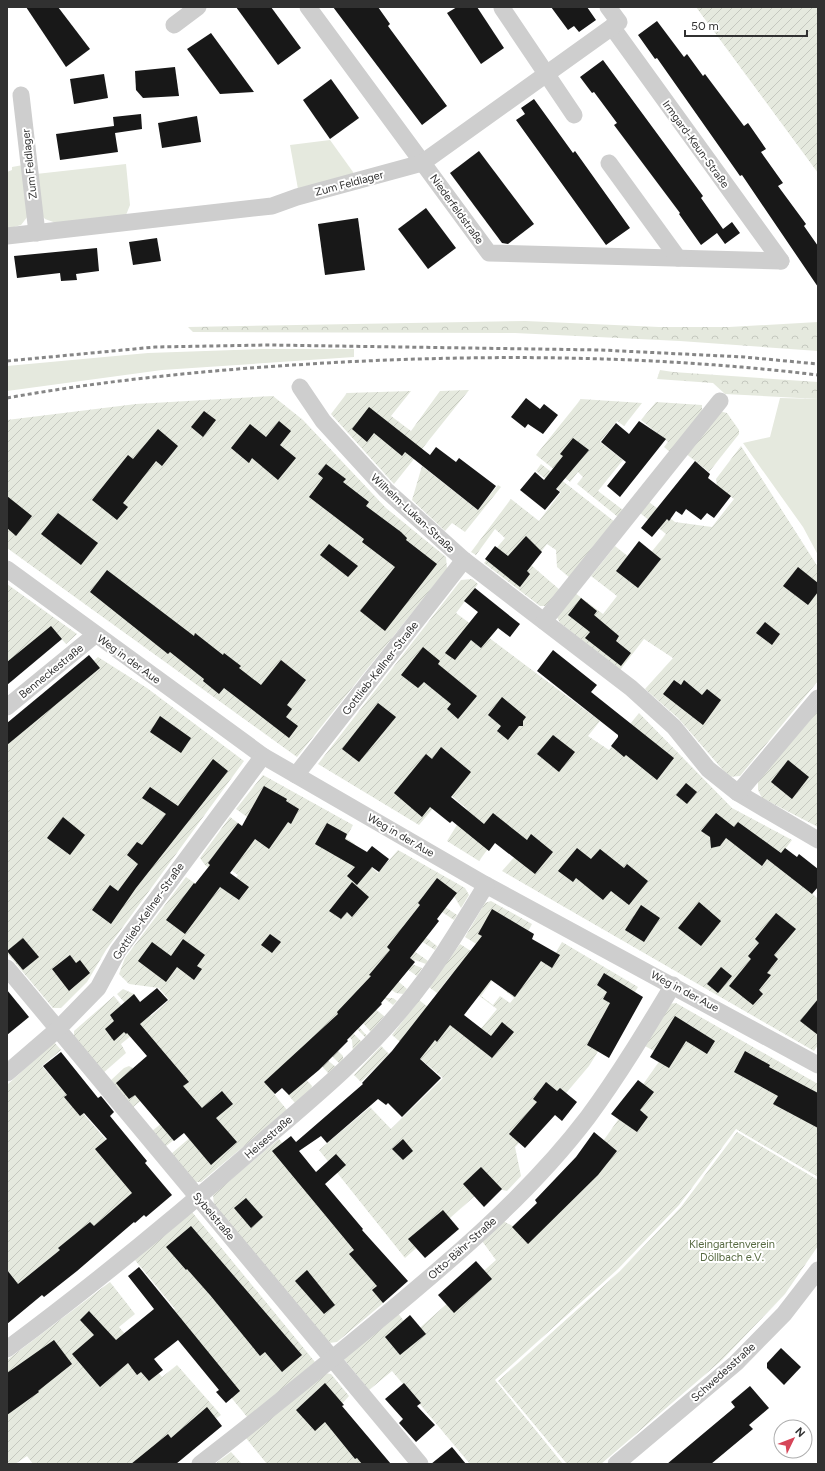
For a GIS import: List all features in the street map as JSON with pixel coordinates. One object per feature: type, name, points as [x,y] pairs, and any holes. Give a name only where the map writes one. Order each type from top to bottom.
[{"type":"street","points":[[174,25],[198,7]]},
{"type":"street","name":"Niederfeldstraße","points":[[308,7],[489,253],[781,261]]},
{"type":"street","name":"Irmgard-Keun-Straße","points":[[608,7],[615,24],[781,261]]},
{"type":"street","points":[[502,8],[574,115]]},
{"type":"street","name":"Zum Feldlager","points":[[7,236],[272,206],[297,197],[422,163],[615,24]]},
{"type":"street","name":"Zum Feldlager","points":[[22,95],[37,233]]},
{"type":"street","points":[[609,163],[678,258]]},
{"type":"street","name":"Wilhelm-Lukan-Straße","points":[[300,388],[323,421],[386,490],[464,560],[631,688],[674,727],[708,769],[738,794],[818,840]]},
{"type":"street","points":[[544,621],[720,401]]},
{"type":"street","name":"Gottlieb-Kellner-Straße","points":[[296,775],[464,560]]},
{"type":"street","name":"Weg in der Aue","points":[[7,569],[263,756],[486,885],[673,985],[818,1065]]},
{"type":"street","name":"Benneckestraße","points":[[7,706],[95,634]]},
{"type":"street","points":[[738,794],[818,698]]},
{"type":"street","name":"Gottlieb-Kellner-Straße","points":[[7,1073],[58,1029],[98,988],[118,951],[263,756]]},
{"type":"street","name":"Heisestraße","points":[[7,1349],[107,1272],[199,1197],[324,1089],[365,1050],[405,1006],[442,956],[486,885]]},
{"type":"street","name":"Sybelstraße","points":[[7,968],[420,1464]]},
{"type":"street","name":"Otto-Bähr-Straße","points":[[200,1464],[420,1286],[480,1233],[533,1181],[587,1118],[627,1060],[673,985]]},
{"type":"street","name":"Schwedesstraße","points":[[616,1464],[736,1363],[784,1314],[818,1270]]},
{"type":"green space","points":[[696,7],[818,7],[818,173]]},
{"type":"green space","points":[[330,140],[353,172],[354,176],[298,189],[290,145]]},
{"type":"green space","points":[[126,164],[130,205],[126,215],[56,223],[45,219],[41,214],[36,174]]},
{"type":"green space","points":[[23,165],[28,216],[21,225],[7,229],[7,172],[12,170],[12,167]]},
{"type":"green space","points":[[525,321],[659,327],[729,327],[818,322],[818,351],[680,341],[515,333],[193,332],[188,327]]},
{"type":"green space","points":[[261,349],[354,349],[354,357],[162,370],[7,391],[7,366],[148,353]]},
{"type":"green space","points":[[660,370],[818,382],[818,399],[725,394],[713,383],[657,379]]},
{"type":"green space","points":[[469,390],[394,484],[331,414],[347,393],[411,391],[391,416],[411,431],[440,391]]},
{"type":"green space","points":[[273,396],[303,420],[386,508],[446,557],[447,569],[297,757],[7,548],[7,420],[136,404]]},
{"type":"green space","points":[[780,398],[818,399],[818,555],[803,527],[743,443],[770,437]]},
{"type":"green space","points":[[581,399],[642,403],[624,426],[617,421],[600,442],[623,460],[598,491],[623,510],[618,517],[577,484],[583,477],[578,472],[570,482],[536,455]]},
{"type":"green space","points":[[656,402],[702,405],[702,411],[671,453],[664,447],[668,442],[641,420]]},
{"type":"green space","points":[[719,411],[727,413],[739,430],[739,434],[709,472],[685,453]]},
{"type":"green space","points":[[741,446],[818,567],[818,681],[740,776],[729,777],[678,718],[645,689],[673,658],[644,639],[620,670],[560,623],[557,617],[575,593],[603,614],[617,596],[591,576],[615,546],[640,566],[666,534],[640,513],[649,502],[675,522],[712,527],[734,499],[717,486],[716,479]]},
{"type":"green space","points":[[541,464],[615,522],[570,578],[557,567],[556,550],[547,544],[531,565],[560,590],[548,606],[540,606],[484,563],[505,538],[495,529],[476,555],[471,552],[511,499],[539,521],[561,492],[536,471]]},
{"type":"green space","points":[[422,466],[478,510],[498,485],[501,487],[465,532],[452,523],[445,531],[412,500]]},
{"type":"green space","points":[[472,579],[478,584],[456,613],[600,721],[588,736],[609,750],[639,713],[732,808],[792,840],[777,860],[818,899],[818,1045],[814,1051],[502,871],[526,844],[504,827],[479,861],[447,841],[467,809],[447,792],[419,825],[318,764],[461,580]]},
{"type":"green space","points":[[7,584],[77,634],[66,644],[57,634],[7,676]]},
{"type":"green space","points":[[98,657],[147,688],[244,761],[106,950],[87,982],[61,1008],[53,1008],[7,953],[7,736]]},
{"type":"green space","points":[[818,707],[818,827],[762,798],[758,790],[758,780]]},
{"type":"green space","points":[[263,775],[353,825],[346,838],[355,844],[352,850],[378,873],[398,850],[465,888],[469,895],[461,908],[454,896],[445,907],[457,915],[454,920],[442,912],[424,936],[437,946],[435,950],[421,941],[414,951],[428,961],[426,964],[415,960],[412,964],[422,968],[417,976],[407,969],[398,981],[407,989],[403,994],[396,993],[390,989],[384,995],[387,998],[393,998],[397,1001],[393,1005],[383,997],[374,1008],[384,1016],[371,1032],[362,1022],[358,1026],[367,1036],[366,1038],[356,1028],[352,1032],[362,1042],[353,1052],[352,1040],[348,1035],[335,1048],[343,1056],[343,1061],[340,1064],[331,1055],[326,1059],[336,1067],[329,1074],[320,1064],[305,1078],[312,1086],[311,1089],[295,1103],[282,1087],[274,1094],[287,1110],[201,1182],[195,1182],[171,1154],[214,1117],[209,1111],[165,1147],[152,1131],[162,1123],[165,1080],[131,1109],[109,1082],[124,1068],[129,1066],[135,1069],[155,1062],[132,1035],[121,1044],[126,1053],[102,1074],[74,1040],[74,1031],[114,996],[122,1006],[125,1003],[117,994],[123,989],[134,994],[151,1016],[169,1000],[159,988],[129,984],[119,974],[125,958],[186,877],[210,894],[217,885],[226,891],[238,875],[231,870],[223,879],[205,865],[200,858],[230,817],[259,839],[265,830],[236,809]]},
{"type":"green space","points":[[491,901],[532,924],[522,943],[552,959],[562,942],[638,987],[589,1066],[556,1105],[515,1147],[521,1176],[507,1191],[486,1186],[405,1258],[319,1150],[370,1107],[391,1129],[443,1078],[392,1035],[419,1000],[471,1041],[497,1009],[451,975],[437,993],[429,987],[460,944],[500,970],[481,996],[493,1005],[500,996],[510,1003],[514,998],[503,989],[517,969],[465,937],[485,903]]},
{"type":"green space","points":[[676,1003],[818,1084],[818,1177],[736,1129],[679,1205],[618,1269],[495,1380],[563,1464],[470,1464],[392,1371],[369,1390],[343,1358],[398,1313],[413,1334],[496,1260],[482,1241],[503,1221],[524,1232],[594,1154],[663,1056],[645,1046],[669,1004]]},
{"type":"green space","points":[[54,1042],[61,1050],[42,1066],[153,1194],[7,1304],[7,1085]]},
{"type":"green space","points":[[381,1046],[389,1054],[361,1082],[354,1075]]},
{"type":"green space","name":"Kleingartenverein Döllbach e.V.","points":[[737,1132],[818,1180],[818,1246],[785,1294],[722,1360],[601,1464],[567,1464],[498,1381],[620,1271],[681,1207]]},
{"type":"green space","points":[[279,1139],[397,1287],[381,1305],[337,1342],[329,1343],[214,1206],[213,1194]]},
{"type":"green space","points":[[192,1212],[315,1362],[248,1418],[165,1317],[175,1309],[135,1260]]},
{"type":"green space","points":[[110,1282],[135,1314],[119,1327],[162,1377],[177,1365],[221,1415],[152,1464],[33,1464],[27,1456],[15,1464],[7,1464],[7,1360]]},
{"type":"green space","points":[[325,1373],[331,1374],[349,1396],[341,1405],[375,1464],[267,1464],[246,1438]]},
{"type":"green space","points":[[231,1452],[242,1464],[215,1464]]},
{"type":"building","points":[[26,7],[58,7],[90,49],[66,67]]},
{"type":"building","points":[[236,7],[271,7],[301,48],[278,65]]},
{"type":"building","points":[[333,7],[378,7],[390,24],[388,26],[447,106],[422,125]]},
{"type":"building","points":[[457,7],[477,7],[504,48],[481,64],[447,13]]},
{"type":"building","points":[[551,7],[587,7],[596,20],[579,32],[574,26],[568,30]]},
{"type":"building","points":[[657,21],[684,57],[687,54],[703,76],[705,74],[744,126],[748,123],[766,149],[761,152],[783,183],[778,186],[806,224],[804,226],[818,246],[818,287],[742,175],[740,176],[657,58],[655,59],[638,35]]},
{"type":"building","points":[[211,33],[254,92],[220,94],[187,49]]},
{"type":"building","points":[[603,60],[703,196],[701,198],[723,229],[732,222],[740,233],[725,244],[717,233],[701,245],[679,214],[680,213],[614,125],[617,123],[594,92],[592,93],[580,77]]},
{"type":"building","points":[[175,67],[179,96],[143,98],[136,90],[135,71]]},
{"type":"building","points":[[104,74],[108,98],[74,104],[70,79]]},
{"type":"building","points":[[331,79],[359,118],[330,139],[303,100]]},
{"type":"building","points":[[534,99],[573,153],[575,151],[630,228],[606,245],[516,120],[525,114],[521,108]]},
{"type":"building","points":[[141,114],[142,129],[115,133],[118,152],[60,160],[56,134],[114,126],[113,117]]},
{"type":"building","points":[[197,116],[201,142],[162,148],[158,123]]},
{"type":"building","points":[[479,151],[534,224],[508,244],[502,243],[450,173]]},
{"type":"building","points":[[426,208],[456,248],[428,269],[398,229]]},
{"type":"building","points":[[358,218],[365,270],[325,275],[318,224]]},
{"type":"building","points":[[157,238],[161,261],[133,265],[129,242]]},
{"type":"building","points":[[97,248],[99,271],[76,274],[77,280],[61,281],[60,273],[17,278],[14,256]]},
{"type":"building","points":[[526,398],[540,409],[544,404],[558,415],[543,434],[528,424],[525,428],[511,417]]},
{"type":"building","points":[[369,407],[430,455],[436,447],[456,462],[459,458],[496,486],[478,510],[405,452],[402,456],[374,433],[367,442],[352,429]]},
{"type":"building","points":[[204,411],[216,420],[203,437],[191,427]]},
{"type":"building","points":[[279,421],[291,431],[280,445],[296,458],[278,480],[252,458],[249,463],[231,448],[250,424],[266,437]]},
{"type":"building","points":[[639,421],[666,439],[620,497],[607,486],[626,462],[601,442],[616,423],[629,434]]},
{"type":"building","points":[[158,429],[178,446],[162,466],[156,461],[123,503],[128,507],[117,520],[92,500],[128,455],[133,459]]},
{"type":"building","points":[[573,438],[589,450],[556,489],[560,492],[545,510],[520,490],[535,472],[544,480],[563,456],[560,454]]},
{"type":"building","points":[[695,461],[710,474],[708,478],[731,496],[714,518],[707,513],[701,520],[686,509],[682,515],[676,511],[669,521],[667,519],[652,537],[641,528]]},
{"type":"building","points":[[326,464],[346,479],[343,482],[369,502],[366,506],[401,532],[407,538],[406,540],[437,564],[385,631],[360,611],[395,567],[362,542],[364,539],[309,497],[323,478],[318,474]]},
{"type":"building","points":[[7,496],[32,516],[16,536],[7,528]]},
{"type":"building","points":[[58,513],[98,543],[81,565],[41,534]]},
{"type":"building","points":[[526,536],[542,552],[527,571],[530,574],[520,587],[485,559],[495,546],[508,556]]},
{"type":"building","points":[[639,541],[661,559],[638,588],[616,571]]},
{"type":"building","points":[[329,544],[358,566],[348,577],[320,555]]},
{"type":"building","points":[[798,567],[818,583],[818,592],[808,605],[783,586]]},
{"type":"building","points":[[107,570],[194,636],[195,633],[223,655],[224,653],[241,666],[239,668],[261,685],[281,660],[306,680],[287,705],[292,709],[286,717],[298,726],[289,738],[224,688],[219,694],[203,681],[204,679],[170,652],[168,654],[90,592]]},
{"type":"building","points":[[475,588],[520,624],[510,637],[498,628],[481,648],[471,640],[455,660],[445,653],[478,612],[464,601]]},
{"type":"building","points":[[581,598],[597,611],[594,615],[619,636],[616,641],[631,653],[621,666],[585,638],[590,632],[568,615]]},
{"type":"building","points":[[765,622],[780,634],[772,645],[756,633]]},
{"type":"building","points":[[51,626],[62,639],[7,685],[7,662]]},
{"type":"building","points":[[423,647],[440,661],[438,664],[477,696],[458,719],[447,709],[451,704],[424,682],[418,688],[401,675]]},
{"type":"building","points":[[553,650],[597,685],[591,692],[674,758],[657,780],[626,755],[624,757],[611,746],[618,735],[537,671]]},
{"type":"building","points":[[89,655],[100,668],[7,745],[7,723]]},
{"type":"building","points":[[674,680],[681,685],[684,680],[702,695],[707,689],[721,700],[703,725],[663,694]]},
{"type":"building","points":[[502,697],[526,717],[523,721],[523,726],[519,726],[508,740],[497,731],[501,726],[488,715]]},
{"type":"building","points":[[378,703],[396,717],[359,762],[342,749]]},
{"type":"building","points":[[160,716],[191,738],[181,753],[150,732]]},
{"type":"building","points":[[553,735],[575,752],[559,772],[537,754]]},
{"type":"building","points":[[441,747],[471,772],[451,797],[484,824],[493,813],[527,840],[531,834],[553,852],[535,874],[495,843],[489,851],[452,821],[450,823],[430,807],[422,817],[394,793],[426,754],[432,759]]},
{"type":"building","points":[[213,759],[228,771],[136,888],[111,924],[92,910],[110,885],[118,891],[138,864],[127,855],[137,842],[142,845],[166,814],[142,798],[150,787],[178,806]]},
{"type":"building","points":[[788,760],[809,777],[792,799],[771,782]]},
{"type":"building","points":[[686,783],[697,792],[687,804],[676,795]]},
{"type":"building","points":[[264,786],[287,799],[286,801],[299,809],[291,824],[288,822],[269,849],[255,839],[230,873],[249,887],[239,900],[220,887],[185,934],[166,920],[194,883],[195,884],[210,865],[208,863],[238,823],[242,826]]},
{"type":"building","points":[[716,813],[734,827],[738,822],[781,853],[785,848],[797,857],[799,854],[818,869],[818,887],[812,894],[767,859],[762,866],[726,838],[720,846],[711,848],[710,837],[701,831]]},
{"type":"building","points":[[63,817],[85,835],[70,855],[47,838]]},
{"type":"building","points":[[327,823],[347,834],[345,839],[367,852],[372,846],[389,859],[379,872],[372,867],[357,885],[347,876],[355,867],[315,844]]},
{"type":"building","points":[[577,848],[591,859],[600,849],[624,868],[627,864],[648,881],[629,905],[611,891],[603,900],[576,878],[573,882],[558,871]]},
{"type":"building","points":[[437,878],[457,893],[437,919],[439,921],[410,958],[415,962],[381,1003],[382,1004],[319,1070],[289,1095],[282,1088],[275,1094],[264,1082],[338,1014],[337,1012],[371,976],[369,975],[390,950],[387,947],[420,905],[418,903]]},
{"type":"building","points":[[352,882],[369,897],[352,917],[347,912],[341,919],[329,911]]},
{"type":"building","points":[[699,902],[721,921],[701,946],[678,928]]},
{"type":"building","points":[[641,905],[660,918],[644,942],[625,930]]},
{"type":"building","points":[[492,909],[534,934],[532,939],[560,955],[552,968],[541,961],[515,997],[491,980],[464,1015],[491,1036],[502,1022],[514,1032],[492,1058],[450,1025],[437,1042],[435,1040],[420,1059],[441,1078],[402,1117],[388,1103],[386,1105],[378,1099],[327,1143],[321,1136],[299,1151],[316,1172],[336,1154],[346,1165],[325,1184],[363,1229],[362,1230],[408,1281],[383,1303],[372,1290],[377,1286],[349,1254],[354,1250],[272,1151],[291,1136],[296,1142],[363,1084],[362,1083],[392,1051],[482,936],[478,934]]},
{"type":"building","points":[[776,913],[796,929],[774,955],[778,959],[767,973],[771,975],[759,990],[763,994],[753,1005],[729,986],[751,959],[748,956],[759,943],[755,939]]},
{"type":"building","points":[[270,934],[281,942],[272,953],[261,945]]},
{"type":"building","points":[[23,938],[39,957],[23,970],[7,951]]},
{"type":"building","points":[[183,939],[205,955],[197,966],[202,969],[194,980],[177,967],[166,982],[138,961],[152,942],[171,956]]},
{"type":"building","points":[[70,955],[76,963],[80,960],[90,973],[69,991],[52,969]]},
{"type":"building","points":[[721,967],[732,976],[718,993],[707,984]]},
{"type":"building","points":[[604,973],[643,997],[609,1058],[587,1045],[610,1003],[603,999],[607,992],[597,985]]},
{"type":"building","points":[[157,988],[168,1000],[140,1024],[189,1082],[183,1086],[202,1108],[222,1091],[233,1104],[216,1118],[237,1142],[211,1165],[184,1133],[174,1141],[135,1095],[129,1099],[116,1083],[147,1056],[127,1033],[126,1034],[124,1032],[114,1041],[105,1029],[114,1021],[110,1015],[134,994],[140,1002]]},
{"type":"building","points":[[7,990],[29,1017],[7,1035]]},
{"type":"building","points":[[818,999],[818,1035],[800,1021]]},
{"type":"building","points":[[675,1016],[715,1041],[707,1054],[686,1041],[669,1068],[650,1057]]},
{"type":"building","points":[[745,1051],[770,1065],[769,1067],[818,1093],[818,1128],[773,1104],[778,1096],[734,1072]]},
{"type":"building","points":[[61,1052],[98,1098],[101,1096],[114,1112],[110,1116],[147,1161],[145,1163],[172,1195],[146,1217],[144,1215],[135,1223],[134,1222],[77,1271],[44,1297],[42,1295],[7,1324],[7,1270],[18,1284],[60,1250],[58,1248],[90,1222],[94,1226],[132,1193],[95,1149],[107,1139],[84,1113],[80,1116],[64,1097],[67,1095],[43,1066]]},
{"type":"building","points":[[638,1080],[654,1092],[640,1110],[648,1117],[637,1132],[611,1114]]},
{"type":"building","points":[[546,1082],[557,1091],[560,1088],[577,1102],[562,1121],[555,1115],[525,1148],[509,1134],[537,1102],[533,1099]]},
{"type":"building","points":[[594,1132],[617,1151],[598,1175],[528,1244],[512,1227],[537,1203],[535,1200],[576,1157]]},
{"type":"building","points":[[403,1139],[413,1151],[403,1160],[392,1149]]},
{"type":"building","points":[[481,1167],[502,1189],[484,1207],[463,1184]]},
{"type":"building","points":[[246,1198],[263,1217],[251,1228],[234,1208]]},
{"type":"building","points":[[443,1210],[459,1229],[425,1258],[408,1239]]},
{"type":"building","points":[[191,1226],[302,1355],[282,1372],[265,1352],[260,1356],[210,1295],[166,1247]]},
{"type":"building","points":[[476,1261],[492,1279],[454,1313],[438,1295]]},
{"type":"building","points":[[139,1267],[240,1391],[226,1403],[216,1392],[219,1390],[178,1340],[154,1359],[163,1370],[149,1381],[141,1372],[137,1375],[128,1363],[100,1387],[72,1354],[94,1335],[80,1320],[89,1311],[116,1340],[154,1309],[128,1276]]},
{"type":"building","points":[[307,1270],[335,1305],[324,1314],[295,1281]]},
{"type":"building","points":[[410,1315],[426,1334],[400,1355],[385,1337]]},
{"type":"building","points":[[54,1340],[72,1364],[38,1391],[39,1392],[7,1415],[7,1373]]},
{"type":"building","points":[[781,1348],[801,1367],[784,1385],[767,1368],[767,1363]]},
{"type":"building","points":[[325,1383],[344,1405],[342,1406],[391,1464],[362,1464],[357,1458],[355,1459],[325,1422],[315,1431],[296,1410]]},
{"type":"building","points":[[404,1383],[421,1403],[417,1406],[435,1425],[416,1442],[399,1423],[403,1419],[385,1399]]},
{"type":"building","points":[[750,1386],[769,1408],[749,1425],[753,1429],[711,1464],[667,1464],[735,1407],[731,1402]]},
{"type":"building","points":[[207,1407],[222,1426],[176,1464],[131,1464],[168,1434],[171,1438]]},
{"type":"building","points":[[452,1447],[466,1464],[431,1464]]},
{"type":"railway","points":[[7,361],[155,347],[269,345],[601,350],[744,357],[818,364]]},
{"type":"railway","points":[[7,398],[133,379],[302,364],[403,359],[581,358],[641,360],[818,375]]}]
